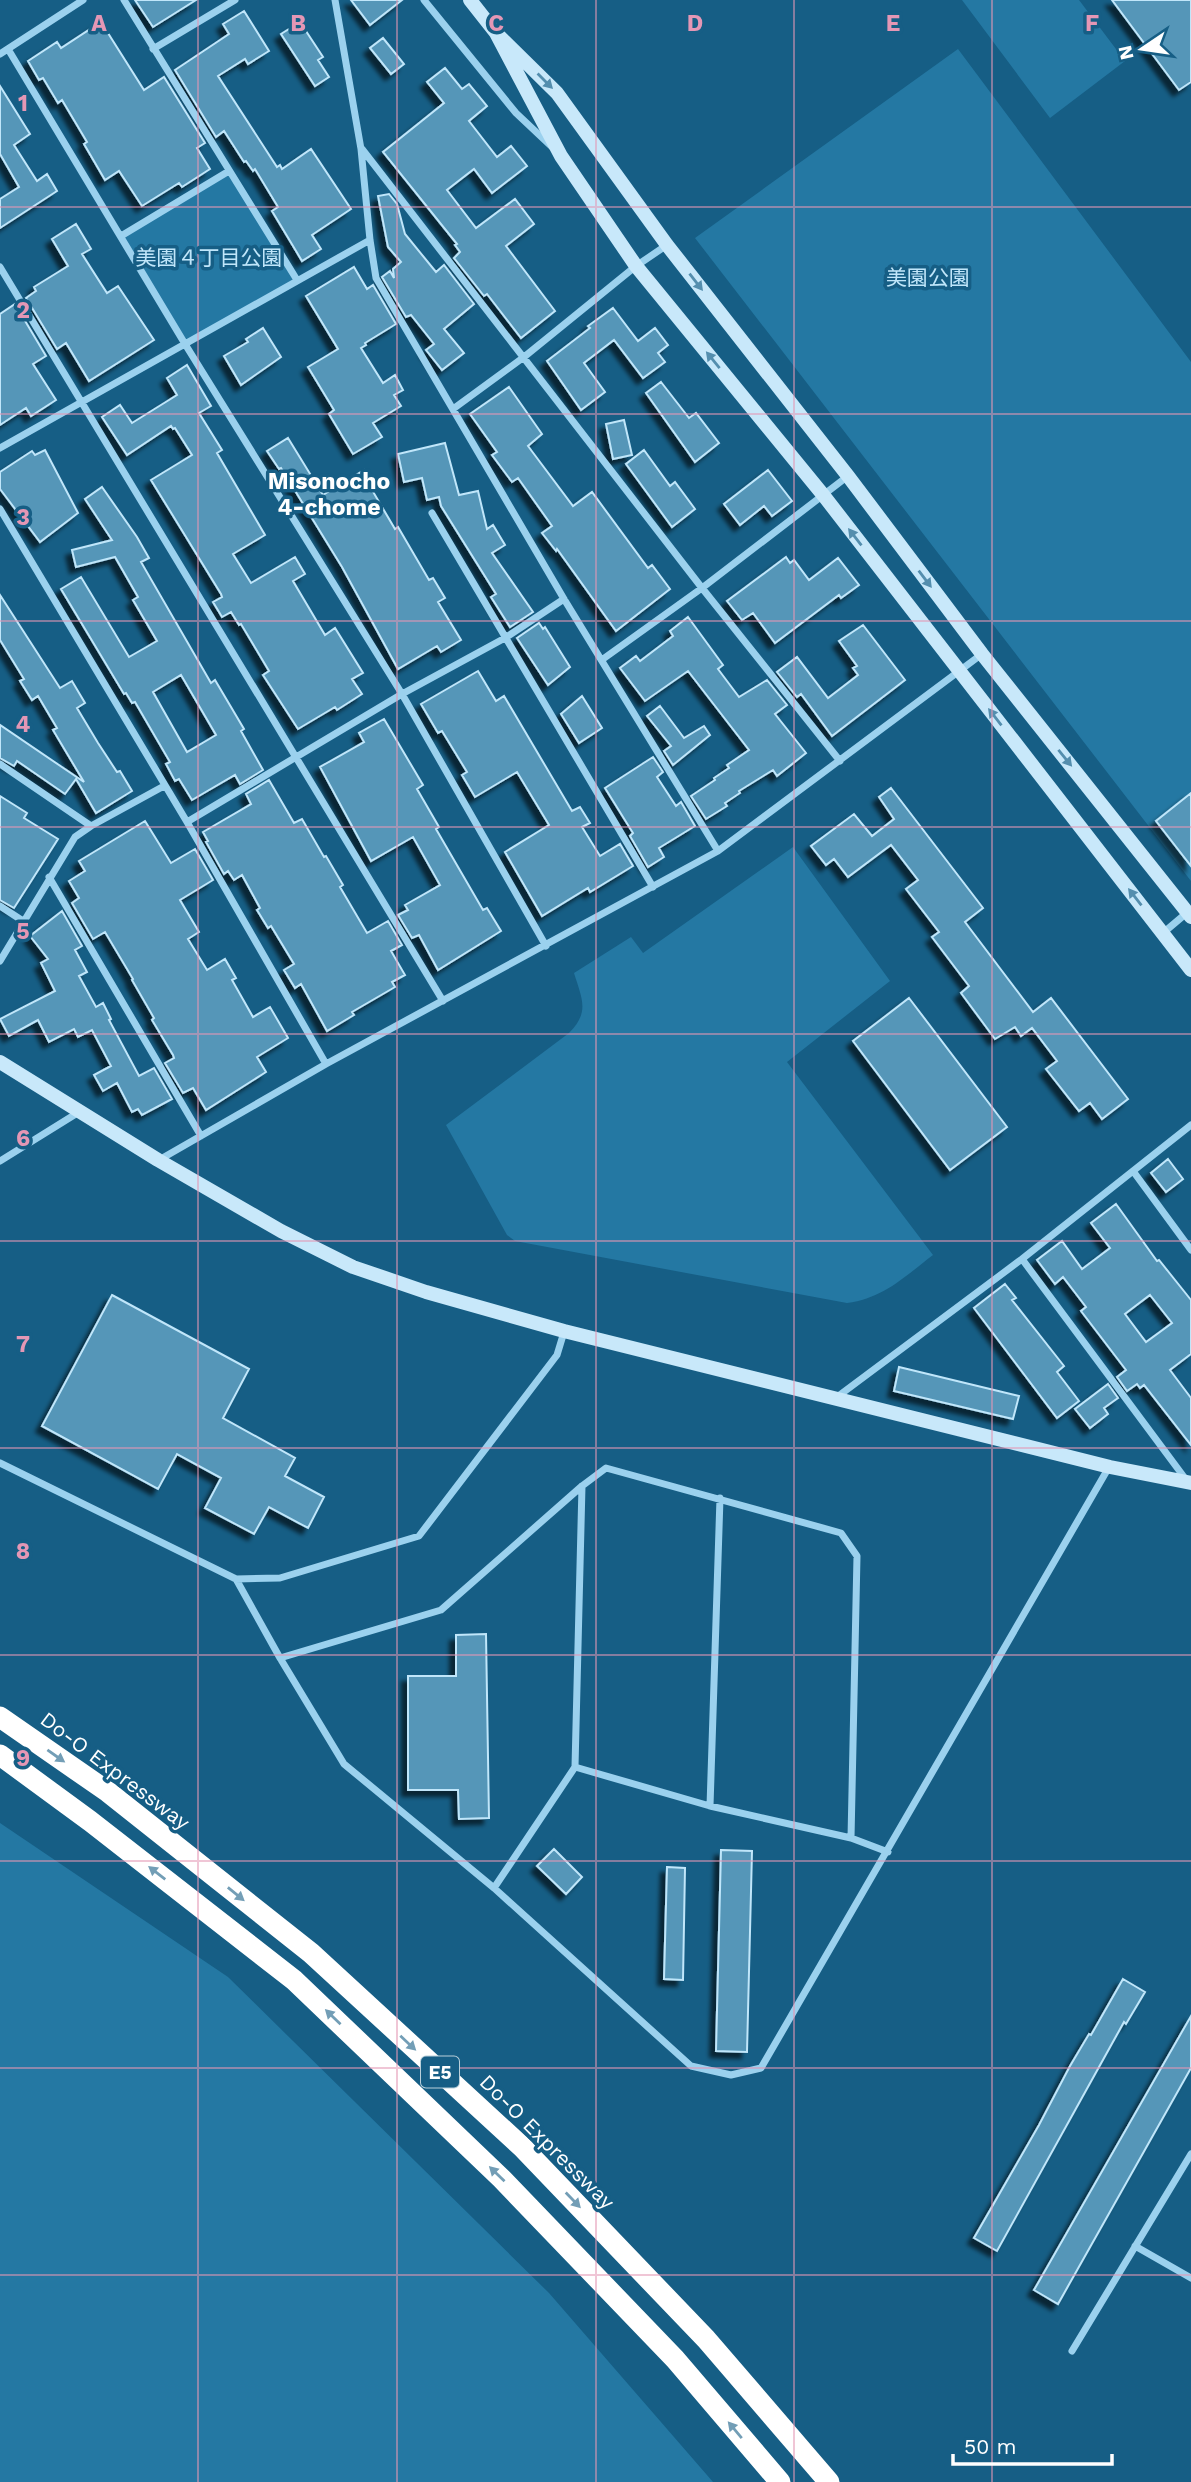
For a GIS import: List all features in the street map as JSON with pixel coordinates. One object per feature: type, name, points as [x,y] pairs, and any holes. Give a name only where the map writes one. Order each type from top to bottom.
[{"type":"highway","name":"Do-O Expressway","points":[[0,1717],[108,1792],[311,1953],[512,2138],[706,2339],[829,2482]]},
{"type":"highway","name":"E5","points":[[0,1755],[90,1821],[294,1980],[502,2179],[675,2359],[780,2482]]},
{"type":"street","points":[[0,54],[83,0]]},
{"type":"street","points":[[124,0],[297,280]]},
{"type":"street","points":[[153,49],[235,0]]},
{"type":"street","points":[[335,0],[362,149],[376,278],[564,599],[718,851]]},
{"type":"street","points":[[424,0],[516,113],[561,156]]},
{"type":"street","points":[[470,0],[496,33],[557,93],[667,245],[848,476],[982,654],[1190,913],[1163,933]]},
{"type":"street","points":[[496,33],[561,156],[636,266],[824,496],[1191,970]]},
{"type":"street","points":[[8,49],[185,344],[402,694],[546,946]]},
{"type":"street","points":[[362,149],[702,588],[840,761]]},
{"type":"street","points":[[121,236],[229,171]]},
{"type":"street","points":[[0,448],[370,240]]},
{"type":"street","points":[[453,409],[524,357],[636,266],[667,245]]},
{"type":"street","points":[[0,268],[443,1001]]},
{"type":"street","points":[[603,659],[702,588],[848,476]]},
{"type":"street","points":[[0,509],[187,822],[326,1064]]},
{"type":"street","points":[[432,513],[653,887]]},
{"type":"street","points":[[187,822],[402,694],[505,638],[564,599]]},
{"type":"street","points":[[158,1160],[326,1064],[718,851],[982,654]]},
{"type":"street","points":[[0,764],[90,826]]},
{"type":"street","points":[[0,961],[75,837],[164,786]]},
{"type":"street","points":[[49,877],[201,1136]]},
{"type":"street","points":[[0,906],[23,921]]},
{"type":"street","points":[[0,1062],[158,1160],[281,1231],[354,1267],[426,1292],[564,1331],[1110,1467],[1189,1482]]},
{"type":"street","points":[[0,1161],[80,1112]]},
{"type":"street","points":[[837,1397],[1022,1259],[1191,1125]]},
{"type":"street","points":[[1133,1171],[1191,1250]]},
{"type":"street","points":[[1022,1259],[1189,1482]]},
{"type":"street","points":[[0,1462],[236,1579],[280,1578],[419,1536],[557,1355],[564,1331]]},
{"type":"street","points":[[236,1579],[344,1764],[494,1888],[691,2066],[731,2075],[761,2068],[1110,1467]]},
{"type":"street","points":[[280,1658],[441,1610],[606,1468],[841,1532],[858,1556],[850,1838]]},
{"type":"street","points":[[494,1888],[575,1767],[582,1486]]},
{"type":"street","points":[[710,1806],[720,1498]]},
{"type":"street","points":[[575,1767],[710,1806],[850,1838],[888,1852]]},
{"type":"street","points":[[1072,2351],[1191,2154]]},
{"type":"street","points":[[1135,2246],[1191,2278]]},
{"type":"green space","points":[[962,0],[1079,0],[1125,61],[1050,118]]},
{"type":"green space","name":"美園公園","points":[[958,49],[1191,362],[1191,881],[695,238]]},
{"type":"green space","name":"美園４丁目公園","points":[[229,171],[297,280],[185,344],[121,236]]},
{"type":"green space","points":[[793,847],[890,981],[787,1062],[933,1255],[883,1291],[847,1303],[515,1241],[507,1235],[446,1125],[576,1025],[582,1005],[574,973],[631,937],[643,953]]},
{"type":"green space","points":[[0,1823],[228,1977],[549,2293],[713,2482],[0,2482]]},
{"type":"building","points":[[135,0],[196,0],[153,27]]},
{"type":"building","points":[[351,0],[402,0],[370,25]]},
{"type":"building","points":[[1112,0],[1191,0],[1191,82],[1179,90]]},
{"type":"building","points":[[244,11],[269,51],[248,64],[245,59],[218,76],[277,167],[280,165],[282,169],[311,149],[351,209],[312,235],[321,249],[302,261],[272,211],[278,207],[255,169],[253,171],[246,161],[244,162],[224,131],[216,137],[175,70],[229,34],[223,24]]},
{"type":"building","points":[[101,22],[144,90],[164,77],[205,143],[197,148],[210,169],[182,187],[179,183],[142,206],[119,171],[105,180],[84,144],[87,142],[62,100],[58,103],[43,78],[39,80],[28,61],[57,42],[61,48]]},
{"type":"building","points":[[300,22],[323,57],[318,60],[329,77],[315,86],[281,34]]},
{"type":"building","points":[[383,38],[404,64],[391,74],[370,48]]},
{"type":"building","points":[[445,68],[462,89],[469,84],[487,106],[469,121],[497,157],[511,146],[527,166],[492,193],[474,169],[447,190],[476,228],[515,199],[534,224],[506,246],[555,311],[521,338],[487,294],[484,296],[454,258],[460,252],[455,245],[457,244],[383,152],[444,103],[427,82]]},
{"type":"building","points":[[0,86],[30,134],[14,145],[37,181],[47,174],[57,191],[0,228],[0,199],[19,187],[0,154]]},
{"type":"building","points":[[389,194],[397,204],[405,234],[436,272],[444,265],[474,304],[444,329],[464,353],[442,370],[426,350],[434,344],[411,315],[406,317],[382,277],[390,271],[394,278],[393,269],[401,262],[388,247],[378,196]]},
{"type":"building","points":[[76,224],[91,249],[82,254],[107,293],[118,286],[154,340],[89,381],[66,343],[57,349],[26,298],[36,291],[34,287],[68,266],[52,239]]},
{"type":"building","points":[[354,267],[367,289],[373,285],[396,324],[361,348],[383,383],[395,375],[403,390],[394,395],[401,406],[373,423],[382,437],[353,454],[329,414],[334,410],[308,367],[338,349],[306,296]]},
{"type":"building","points":[[15,304],[46,356],[33,364],[56,400],[31,416],[26,408],[0,425],[0,314]]},
{"type":"building","points":[[613,308],[638,341],[655,328],[668,345],[658,353],[665,362],[643,378],[614,340],[584,363],[605,392],[581,410],[547,361]]},
{"type":"building","points":[[263,328],[281,357],[241,385],[224,356],[248,342],[246,339]]},
{"type":"building","points":[[187,365],[211,406],[199,413],[222,450],[217,453],[265,535],[233,554],[251,583],[295,557],[305,574],[293,581],[325,635],[335,628],[363,673],[352,679],[362,694],[298,729],[263,675],[269,671],[241,624],[239,625],[231,612],[222,617],[213,602],[222,597],[221,594],[151,480],[192,455],[171,426],[127,455],[102,417],[120,405],[132,423],[177,395],[167,378]]},
{"type":"building","points":[[661,382],[689,418],[696,413],[719,443],[695,462],[646,393]]},
{"type":"building","points":[[509,387],[542,434],[528,446],[573,506],[592,492],[648,568],[652,565],[670,589],[616,631],[557,549],[556,551],[542,533],[552,526],[518,478],[512,482],[492,455],[497,452],[470,414]]},
{"type":"building","points":[[624,420],[632,455],[613,459],[606,424]]},
{"type":"building","points":[[288,438],[323,495],[364,470],[376,489],[372,490],[395,529],[398,527],[429,580],[433,578],[445,598],[438,602],[461,640],[441,652],[437,646],[398,669],[342,567],[281,468],[279,469],[267,451]]},
{"type":"building","points":[[445,443],[459,495],[478,491],[487,529],[493,525],[505,545],[492,553],[533,612],[510,627],[491,597],[496,594],[441,506],[439,497],[427,500],[422,478],[404,482],[398,454]]},
{"type":"building","points":[[45,450],[78,513],[40,542],[0,489],[0,472],[32,451],[35,455]]},
{"type":"building","points":[[644,450],[670,486],[675,482],[695,509],[672,527],[626,464]]},
{"type":"building","points":[[768,470],[792,501],[772,516],[764,506],[740,525],[724,504]]},
{"type":"building","points":[[102,487],[137,537],[149,558],[141,562],[211,683],[215,680],[244,729],[241,731],[263,770],[240,784],[235,775],[192,800],[179,779],[175,781],[166,764],[170,762],[135,702],[132,703],[126,693],[124,694],[61,589],[81,577],[129,657],[157,641],[133,600],[138,597],[115,557],[76,567],[72,550],[112,540],[85,499]],"holes":[[[181,675],[216,735],[187,752],[153,692]]]},
{"type":"building","points":[[786,557],[790,563],[794,560],[809,580],[838,558],[859,585],[841,598],[839,595],[775,643],[753,613],[742,620],[727,601]]},
{"type":"building","points":[[0,595],[60,688],[72,681],[85,703],[77,708],[132,791],[96,813],[76,779],[65,794],[17,761],[14,766],[0,758],[0,725],[84,782],[53,730],[57,728],[38,696],[32,700],[20,681],[24,679],[0,640]]},
{"type":"building","points":[[688,617],[723,665],[718,669],[739,697],[767,680],[787,705],[775,714],[806,753],[777,776],[773,770],[739,791],[740,793],[725,803],[727,806],[706,819],[691,796],[715,780],[714,778],[729,768],[727,765],[749,750],[688,671],[645,701],[620,668],[636,656],[640,661],[673,636],[670,631]]},
{"type":"building","points":[[539,623],[543,629],[545,627],[570,667],[548,685],[517,638]]},
{"type":"building","points":[[863,625],[905,680],[832,736],[801,694],[797,697],[777,672],[797,657],[828,698],[858,675],[853,668],[857,666],[839,641]]},
{"type":"building","points":[[478,671],[496,701],[504,696],[572,811],[580,807],[590,823],[582,827],[600,856],[620,844],[633,866],[590,892],[588,888],[542,916],[505,852],[549,825],[517,772],[475,797],[462,775],[467,772],[442,731],[438,733],[421,704]]},
{"type":"building","points":[[582,696],[602,728],[579,743],[561,714]]},
{"type":"building","points":[[660,706],[684,738],[704,726],[710,735],[673,765],[664,751],[671,746],[647,716]]},
{"type":"building","points":[[384,719],[423,785],[417,789],[439,827],[436,829],[483,910],[487,908],[501,931],[438,970],[419,935],[412,938],[398,915],[408,910],[405,905],[440,885],[413,837],[371,861],[320,767],[364,742],[359,733]]},
{"type":"building","points":[[653,757],[663,772],[657,777],[676,806],[681,802],[695,826],[659,848],[664,857],[648,867],[630,836],[633,833],[605,788]]},
{"type":"building","points":[[269,780],[294,823],[302,819],[324,857],[326,856],[343,885],[340,887],[367,933],[388,921],[402,945],[391,951],[405,975],[392,982],[395,987],[352,1012],[354,1015],[327,1031],[301,984],[295,988],[284,970],[294,964],[271,926],[268,928],[257,910],[260,908],[242,875],[234,880],[228,871],[224,874],[203,832],[251,804],[246,794]]},
{"type":"building","points":[[891,788],[983,908],[965,922],[1033,1012],[1051,998],[1128,1099],[1102,1119],[1090,1103],[1079,1111],[1046,1069],[1057,1061],[1032,1028],[1021,1036],[1015,1027],[995,1039],[961,993],[969,986],[932,937],[939,932],[906,889],[918,880],[891,845],[848,877],[834,859],[826,865],[811,846],[854,814],[872,836],[894,819],[879,797]]},
{"type":"building","points":[[1191,793],[1191,866],[1156,821]]},
{"type":"building","points":[[0,796],[27,813],[24,818],[58,839],[14,908],[0,900]]},
{"type":"building","points":[[145,821],[171,863],[195,849],[213,880],[180,900],[199,932],[188,939],[207,970],[225,959],[236,978],[232,980],[253,1017],[270,1007],[288,1038],[257,1057],[266,1072],[206,1110],[193,1088],[183,1093],[165,1063],[174,1058],[173,1055],[105,932],[93,939],[72,903],[79,898],[69,881],[85,871],[79,861]]},
{"type":"building","points":[[62,911],[82,946],[75,950],[87,972],[79,976],[96,1007],[103,1003],[111,1019],[109,1020],[139,1076],[154,1068],[172,1099],[142,1115],[138,1109],[132,1112],[117,1083],[103,1091],[94,1075],[111,1066],[92,1030],[78,1037],[74,1029],[49,1042],[38,1020],[9,1036],[0,1019],[55,991],[41,963],[48,959],[30,936]]},
{"type":"building","points":[[909,998],[1007,1127],[950,1170],[853,1041]]},
{"type":"building","points":[[1168,1159],[1183,1179],[1166,1192],[1151,1173]]},
{"type":"building","points":[[1116,1204],[1157,1261],[1159,1260],[1191,1300],[1191,1354],[1170,1370],[1191,1398],[1191,1445],[1144,1385],[1140,1388],[1137,1384],[1127,1391],[1117,1377],[1126,1370],[1081,1311],[1086,1307],[1063,1277],[1055,1284],[1037,1260],[1062,1241],[1082,1269],[1110,1248],[1091,1223]],"holes":[[[1150,1295],[1172,1323],[1146,1342],[1125,1314]]]},
{"type":"building","points":[[1005,1284],[1016,1298],[1012,1300],[1064,1366],[1057,1372],[1079,1401],[1057,1418],[974,1308]]},
{"type":"building","points":[[112,1295],[249,1369],[223,1418],[295,1458],[285,1476],[324,1497],[308,1528],[269,1507],[254,1534],[205,1508],[221,1478],[177,1454],[158,1489],[42,1426]]},
{"type":"building","points":[[899,1367],[1019,1396],[1013,1419],[894,1391]]},
{"type":"building","points":[[1108,1384],[1118,1398],[1104,1408],[1108,1414],[1090,1428],[1075,1409]]},
{"type":"building","points":[[486,1634],[489,1818],[459,1819],[458,1790],[408,1790],[408,1676],[456,1676],[456,1635]]},
{"type":"building","points":[[554,1849],[582,1877],[566,1894],[537,1866]]},
{"type":"building","points":[[721,1850],[752,1851],[747,2052],[716,2051]]},
{"type":"building","points":[[667,1867],[685,1868],[683,1980],[664,1979]]},
{"type":"building","points":[[1123,1979],[1145,1992],[1126,2024],[1124,2022],[997,2251],[974,2238],[1070,2066]]},
{"type":"building","points":[[1191,2016],[1191,2068],[1058,2304],[1034,2290]]},
{"type":"district","name":"Misonocho 4-chome","points":[[329,494]]}]
